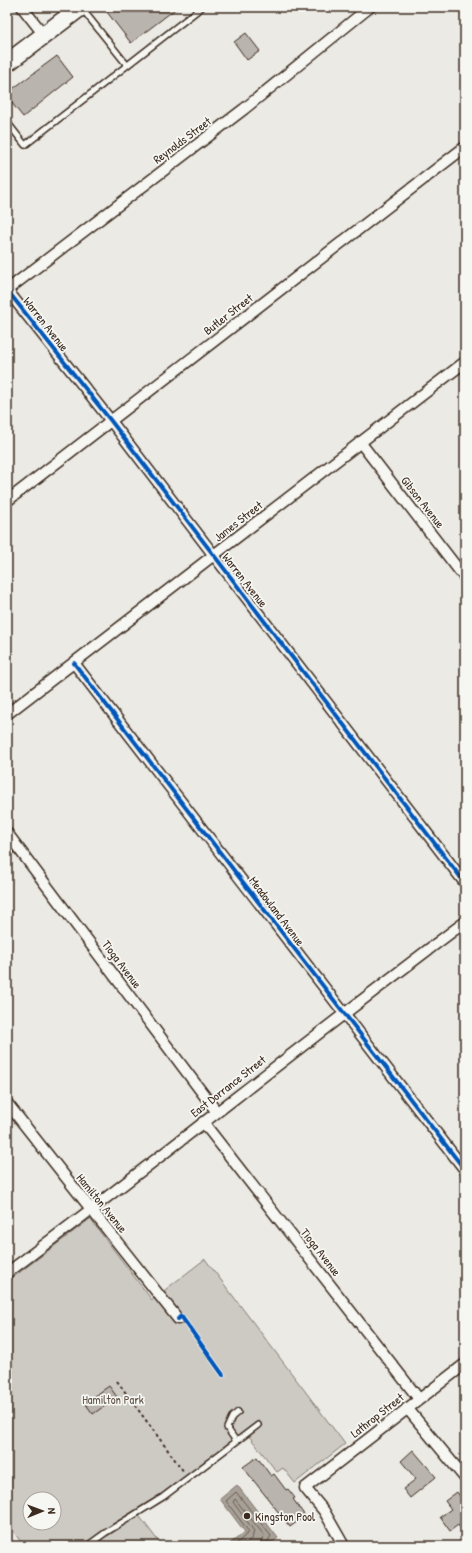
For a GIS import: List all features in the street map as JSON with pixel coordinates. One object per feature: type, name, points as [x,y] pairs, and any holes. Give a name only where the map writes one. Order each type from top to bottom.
[{"type":"main road","points":[[7,63],[81,7]]},
{"type":"street","points":[[22,7],[44,35]]},
{"type":"street","name":"Reynolds Street","points":[[7,290],[244,109],[370,7]]},
{"type":"street","name":"Butler Street","points":[[7,501],[465,147]]},
{"type":"street","name":"Warren Avenue","points":[[7,290],[111,421],[465,883]]},
{"type":"street","name":"James Street","points":[[7,714],[214,557],[360,442],[465,362]]},
{"type":"street","name":"Gibson Avenue","points":[[360,442],[465,578]]},
{"type":"street","name":"Meadowland Avenue","points":[[74,663],[465,1170]]},
{"type":"street","name":"Tioga Avenue","points":[[7,833],[216,1111]]},
{"type":"street","name":"East Dorrance Street","points":[[7,1273],[343,1013],[465,922]]},
{"type":"street","name":"Hamilton Avenue","points":[[7,1103],[90,1210],[97,1216],[178,1319]]},
{"type":"street","name":"Tioga Avenue","points":[[203,1122],[419,1399]]},
{"type":"street","name":"Lathrop Street","points":[[344,1546],[324,1511],[305,1488],[465,1364]]},
{"type":"street","points":[[407,1408],[465,1478]]},
{"type":"lane","points":[[81,7],[127,65]]},
{"type":"lane","points":[[7,122],[25,145],[202,7]]},
{"type":"lane","points":[[236,1441],[227,1428],[232,1417],[238,1412]]},
{"type":"lane","points":[[87,1546],[163,1497],[258,1425]]},
{"type":"path","points":[[116,1381],[189,1478]]},
{"type":"green space","name":"Hamilton Park","points":[[90,1219],[152,1300],[205,1259],[345,1444],[295,1483],[283,1468],[277,1472],[245,1431],[137,1513],[162,1546],[24,1546],[7,1523],[7,1282]]},
{"type":"water","name":"Kingston Pool","points":[[237,1485],[278,1538],[267,1546],[227,1546],[245,1532],[220,1499]]},
{"type":"building","points":[[103,7],[178,7],[131,43]]},
{"type":"building","points":[[246,33],[260,51],[247,60],[234,42]]},
{"type":"building","points":[[57,56],[73,77],[23,117],[7,97],[7,93]]},
{"type":"building","points":[[109,1386],[117,1397],[93,1414],[85,1403]]},
{"type":"building","points":[[413,1450],[436,1477],[410,1498],[403,1489],[416,1479],[401,1461]]},
{"type":"building","name":"Kingston Pool","points":[[257,1457],[271,1476],[274,1474],[286,1490],[288,1489],[305,1516],[290,1527],[243,1467]]},
{"type":"building","points":[[457,1492],[465,1503],[465,1535],[458,1525],[450,1531],[440,1517],[451,1509],[445,1501]]},
{"type":"cycle path","points":[[7,290],[111,421],[465,883]]},
{"type":"cycle path","points":[[74,663],[465,1170]]},
{"type":"cycle path","points":[[178,1319],[181,1316],[223,1375]]},
{"type":"place","name":"Kingston Pool","points":[[247,1516]]}]
